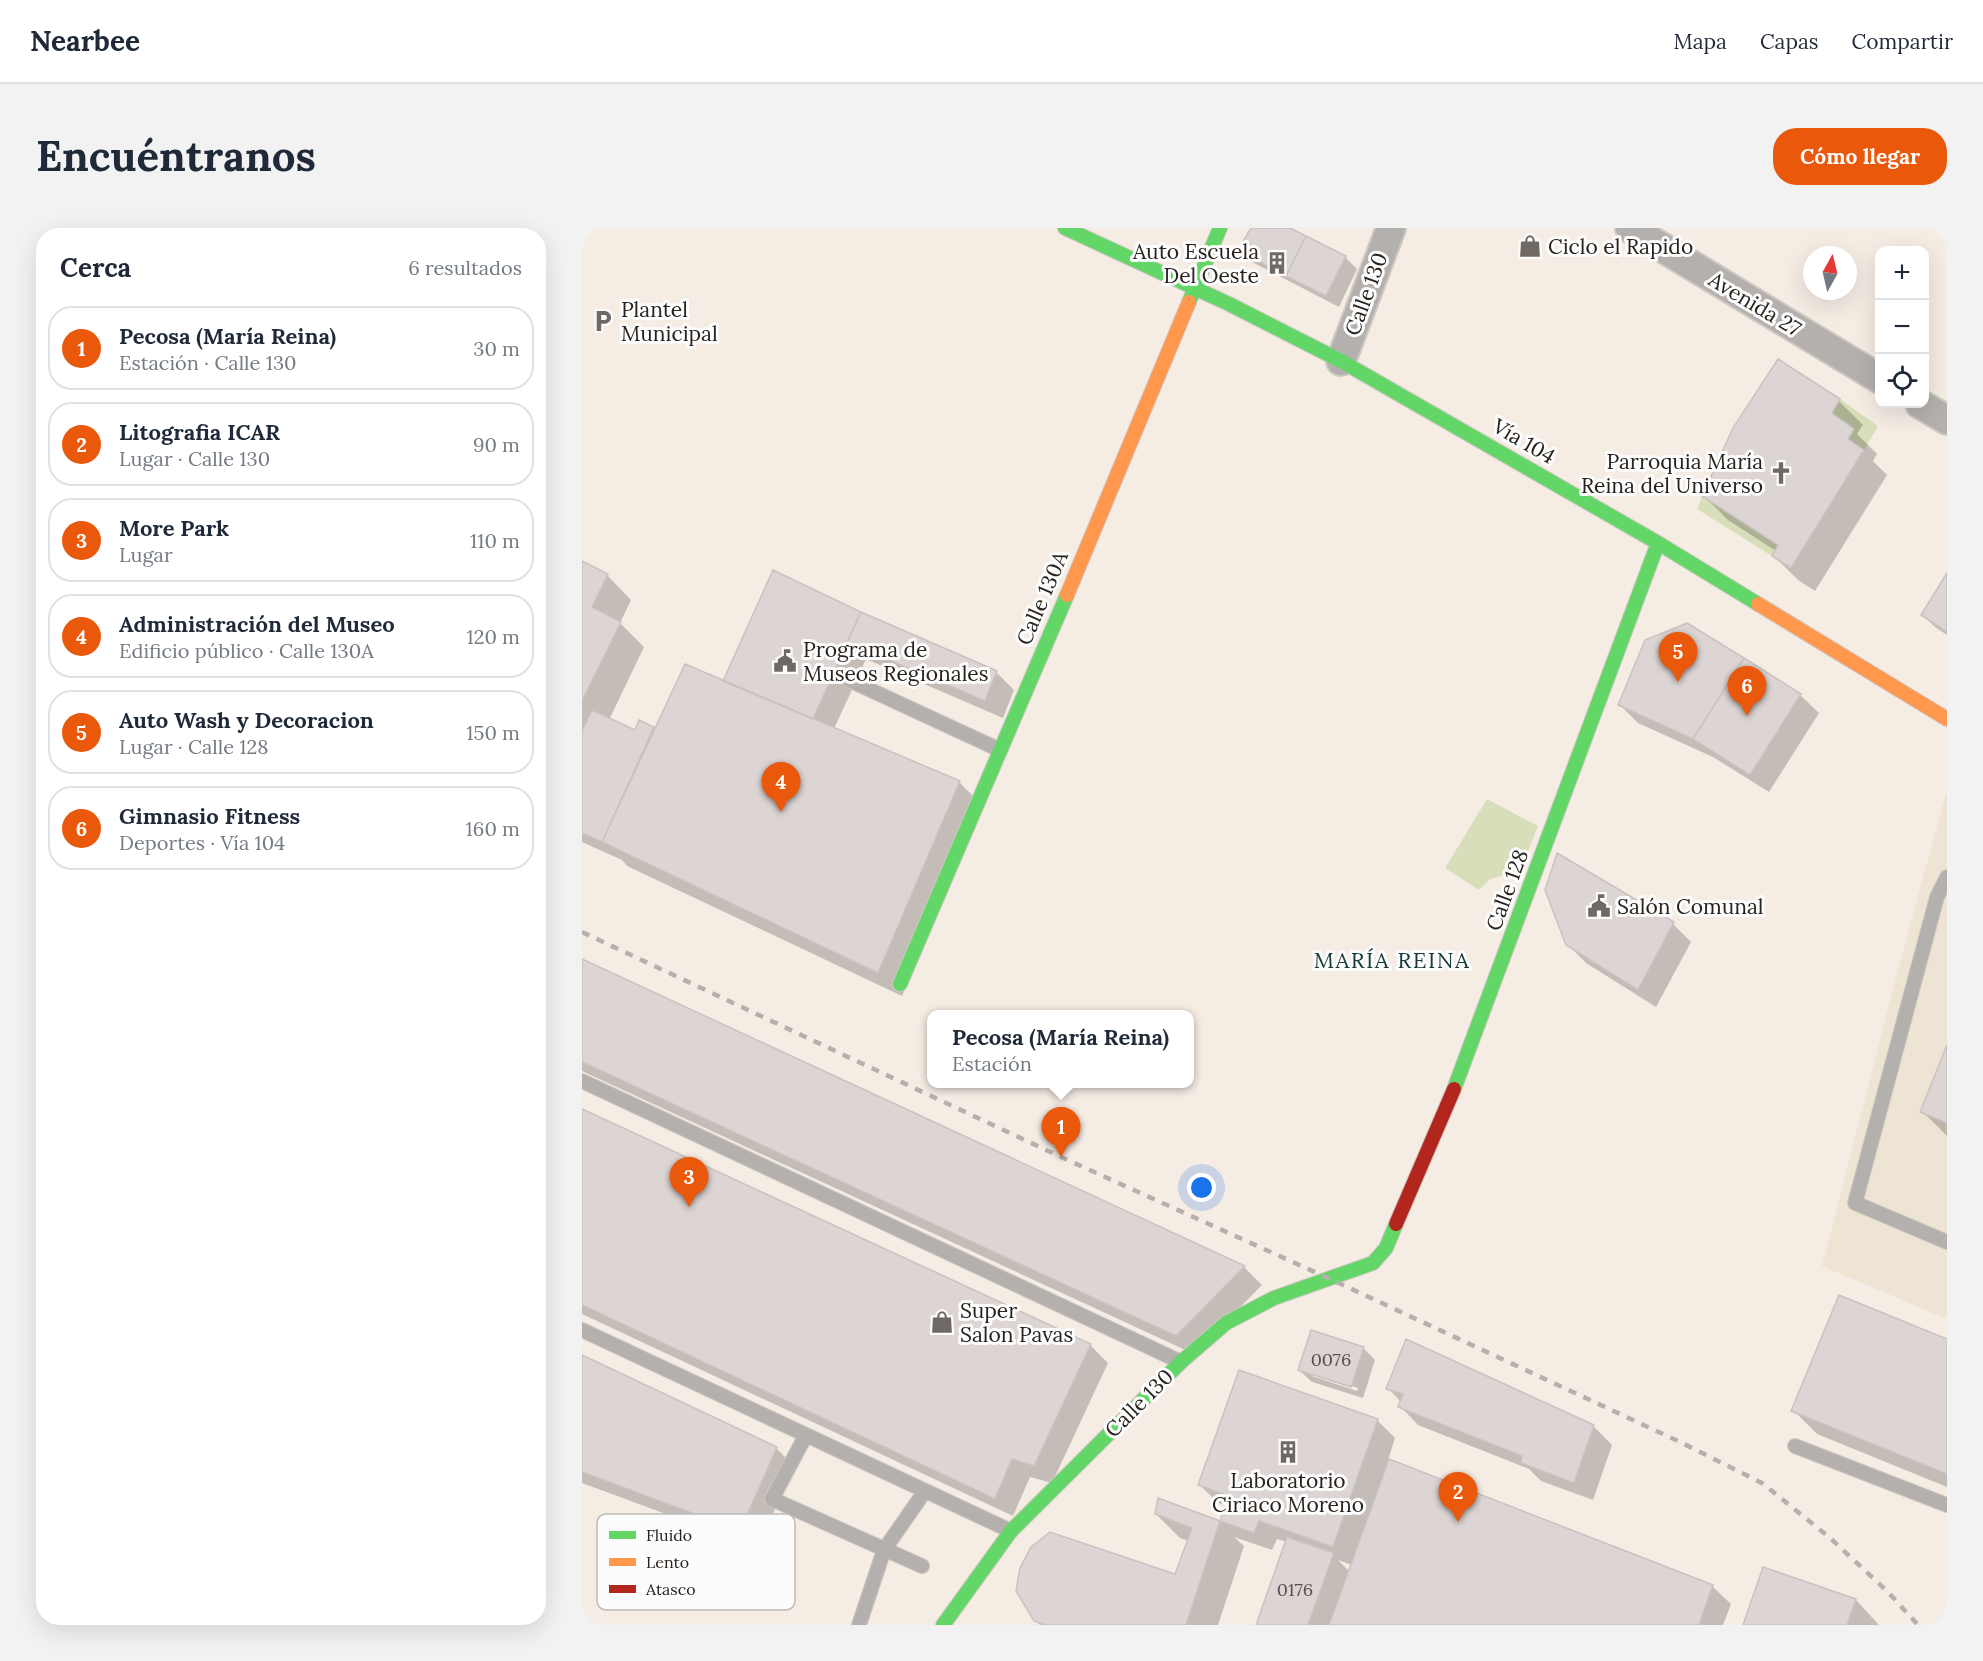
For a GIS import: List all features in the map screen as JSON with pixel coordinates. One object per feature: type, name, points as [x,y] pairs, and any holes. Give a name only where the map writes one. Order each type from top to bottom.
[{"type":"street","name":"Vía 104","points":[[1065,228],[1341,361],[1658,543],[1947,719]]},
{"type":"street","name":"Calle 130A","points":[[900,984],[1220,228]]},
{"type":"street","name":"Calle 130","points":[[1341,361],[1390,228]]},
{"type":"street","name":"Avenida 27","points":[[1630,228],[1875,376]]},
{"type":"street","points":[[1927,408],[1947,420]]},
{"type":"street","name":"Calle 128","points":[[1386,1248],[1451,1098],[1658,543]]},
{"type":"street","name":"Calle 130","points":[[948,1624],[1011,1531],[1181,1362],[1226,1323],[1274,1298],[1373,1263],[1386,1248]]},
{"type":"lane","points":[[849,680],[1000,750]]},
{"type":"lane","points":[[1947,877],[1937,897],[1854,1203],[1947,1242]]},
{"type":"lane","points":[[582,1081],[1181,1362]]},
{"type":"lane","points":[[582,1330],[1011,1531]]},
{"type":"lane","points":[[806,1435],[772,1498],[922,1566]]},
{"type":"lane","points":[[1795,1446],[1947,1505]]},
{"type":"lane","points":[[859,1625],[884,1550],[925,1491]]},
{"type":"shaded area","points":[[1947,794],[1947,1319],[1822,1266]]},
{"type":"green space","points":[[1840,399],[1878,426],[1864,450],[1848,439],[1854,429],[1832,413]]},
{"type":"green space","points":[[1702,496],[1778,545],[1772,556],[1697,509]]},
{"type":"green space","points":[[1487,799],[1538,826],[1520,871],[1490,879],[1479,890],[1445,868]]},
{"type":"building","name":"Auto Escuela Del Oeste","points":[[1251,228],[1290,228],[1306,236],[1286,276],[1238,250]]},
{"type":"building","points":[[1306,236],[1346,256],[1326,296],[1286,276]]},
{"type":"building","name":"Parroquia María Reina del Universo","points":[[1778,359],[1840,399],[1832,413],[1854,429],[1848,439],[1864,450],[1791,568],[1772,556],[1778,545],[1702,496],[1733,428]]},
{"type":"building","points":[[582,561],[608,574],[592,607],[621,622],[582,701]]},
{"type":"building","name":"Programa de Museos Regionales","points":[[773,570],[861,612],[813,719],[723,681]]},
{"type":"building","points":[[1947,573],[1947,632],[1921,615]]},
{"type":"building","points":[[861,612],[997,671],[985,701],[847,642]]},
{"type":"building","points":[[1687,623],[1744,658],[1693,739],[1618,705],[1645,640]]},
{"type":"building","points":[[1744,658],[1801,694],[1750,775],[1693,739]]},
{"type":"building","points":[[685,664],[960,781],[878,973],[602,842]]},
{"type":"building","points":[[592,710],[635,730],[639,720],[654,727],[602,842],[582,833],[582,731]]},
{"type":"building","name":"Salón Comunal","points":[[1557,853],[1674,922],[1638,990],[1566,945],[1545,890]]},
{"type":"building","points":[[582,959],[1245,1266],[1176,1336],[582,1062]]},
{"type":"building","points":[[1947,1045],[1947,1123],[1920,1112]]},
{"type":"building","points":[[582,1109],[1091,1344],[1034,1466],[1012,1459],[995,1499],[582,1305]]},
{"type":"building","points":[[1839,1295],[1947,1339],[1947,1474],[1791,1411]]},
{"type":"building","points":[[1311,1330],[1364,1347],[1351,1387],[1298,1370]]},
{"type":"building","points":[[1406,1339],[1594,1425],[1574,1483],[1521,1463],[1522,1456],[1398,1407],[1403,1394],[1386,1389]]},
{"type":"building","points":[[582,1355],[777,1447],[747,1514],[694,1514],[582,1472]]},
{"type":"building","name":"Laboratorio Ciriaco Moreno","points":[[1239,1370],[1378,1419],[1333,1547],[1259,1521],[1254,1533],[1220,1521],[1229,1496],[1198,1485]]},
{"type":"building","points":[[1389,1459],[1713,1585],[1699,1625],[1329,1625]]},
{"type":"building","points":[[1158,1498],[1220,1521],[1186,1625],[1045,1625],[1034,1621],[1016,1591],[1020,1568],[1031,1547],[1050,1532],[1175,1574],[1192,1528],[1155,1514]]},
{"type":"building","points":[[1287,1537],[1334,1553],[1308,1625],[1256,1625]]},
{"type":"building","points":[[1763,1567],[1856,1599],[1847,1625],[1743,1625]]},
{"type":"railway","points":[[582,932],[1061,1157],[1678,1441],[1762,1483],[1829,1537],[1888,1592],[1918,1625]]},
{"type":"traffic: fast","points":[[1065,228],[1229,304],[1341,361],[1658,543],[1758,604]]},
{"type":"traffic: fast","points":[[1189,302],[1220,228]]},
{"type":"traffic: fast","points":[[1454,1089],[1658,543]]},
{"type":"traffic: fast","points":[[900,984],[1067,595]]},
{"type":"traffic: fast","points":[[943,1625],[1011,1531],[1181,1362],[1226,1323],[1274,1298],[1373,1263],[1386,1248],[1396,1224]]},
{"type":"traffic: slow","points":[[1067,595],[1189,302]]},
{"type":"traffic: slow","points":[[1758,604],[1947,719]]},
{"type":"traffic: jam","points":[[1396,1224],[1454,1089]]},
{"type":"place","name":"Ciclo el Rapido","points":[[1530,246]]},
{"type":"place","name":"Auto Escuela Del Oeste","points":[[1277,263]]},
{"type":"place","name":"Plantel Municipal","points":[[603,321]]},
{"type":"place","name":"Parroquia María Reina del Universo","points":[[1781,473]]},
{"type":"place","name":"Programa de Museos Regionales","points":[[785,661]]},
{"type":"place","name":"Auto Wash y Decoracion","points":[[1678,682]]},
{"type":"place","name":"Gimnasio Fitness","points":[[1747,716]]},
{"type":"place","name":"Administración del Museo","points":[[781,812]]},
{"type":"place","name":"Salón Comunal","points":[[1599,906]]},
{"type":"place","name":"Pecosa (María Reina)","points":[[1061,1157]]},
{"type":"place","name":"More Park","points":[[689,1207]]},
{"type":"place","name":"Super Salon Pavas","points":[[942,1322]]},
{"type":"place","name":"Laboratorio Ciriaco Moreno","points":[[1288,1452]]},
{"type":"place","name":"Litografia ICAR","points":[[1458,1522]]},
{"type":"district","name":"MARÍA REINA","points":[[1392,960]]}]
